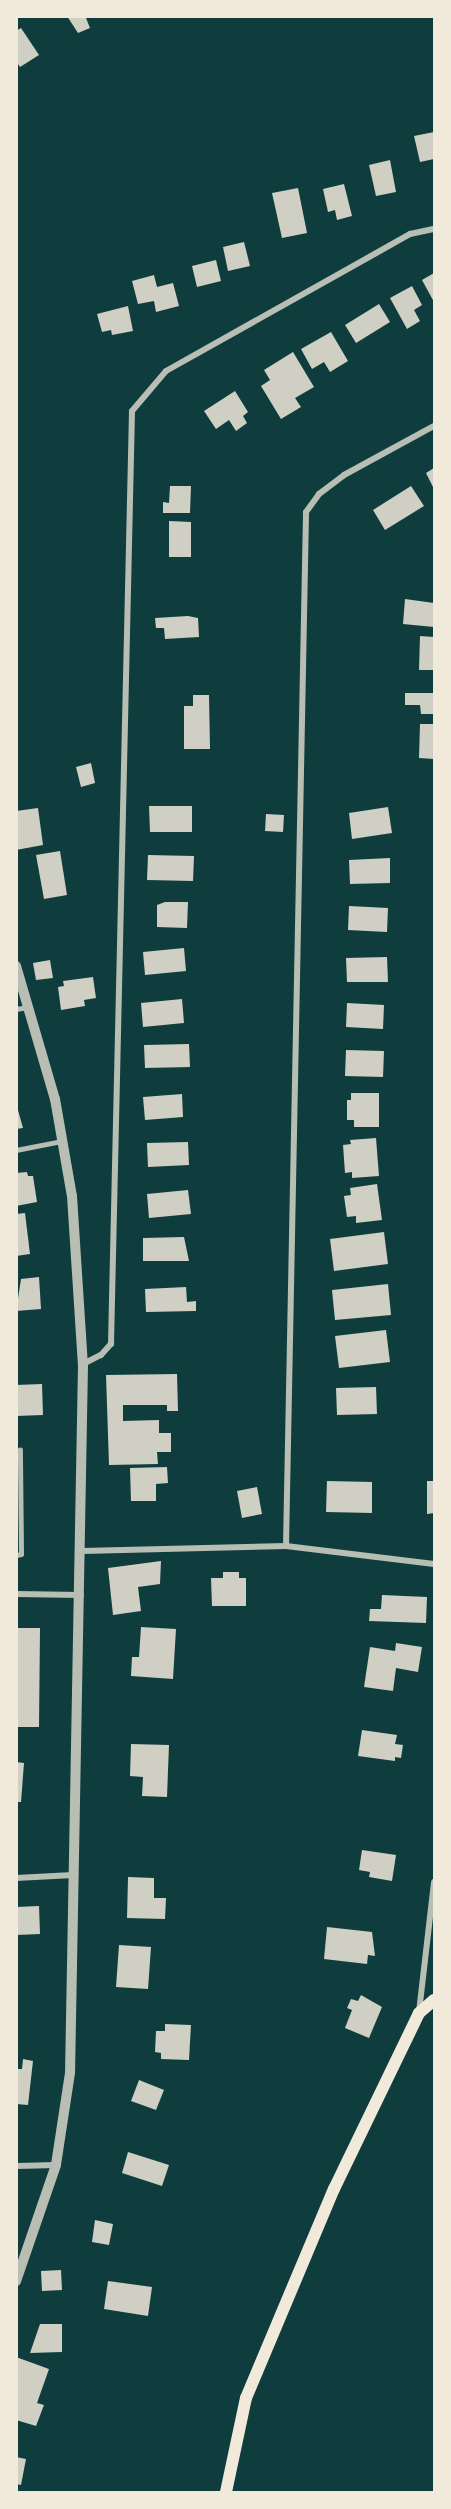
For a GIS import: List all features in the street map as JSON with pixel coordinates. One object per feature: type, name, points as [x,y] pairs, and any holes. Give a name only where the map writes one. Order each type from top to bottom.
[{"type":"main road","points":[[226,2493],[246,2398],[334,2189],[419,2013],[435,2000]]},
{"type":"street","points":[[83,1365],[101,1355],[111,1344],[132,411],[166,371],[410,234],[435,229]]},
{"type":"street","points":[[286,1546],[306,512],[319,494],[344,475],[435,426]]},
{"type":"street","points":[[16,966],[55,1099],[72,1196],[83,1365],[82,1551],[70,2073],[56,2165],[16,2281]]},
{"type":"street","points":[[82,1551],[286,1546],[435,1564]]},
{"type":"street","points":[[16,1594],[81,1595]]},
{"type":"street","points":[[16,1878],[74,1875]]},
{"type":"street","points":[[419,2013],[435,1882]]},
{"type":"street","points":[[16,2166],[56,2165]]},
{"type":"lane","points":[[16,1009],[28,1007]]},
{"type":"lane","points":[[16,1150],[62,1141]]},
{"type":"lane","points":[[16,1555],[21,1554],[20,1450]]},
{"type":"building","points":[[67,16],[90,16],[86,18],[90,28],[78,33]]},
{"type":"building","points":[[21,28],[39,55],[20,67],[16,61],[16,31]]},
{"type":"building","points":[[434,132],[434,159],[420,162],[414,136]]},
{"type":"building","points":[[390,160],[396,192],[376,196],[369,165]]},
{"type":"building","points":[[344,184],[352,216],[337,220],[335,210],[328,212],[323,189]]},
{"type":"building","points":[[298,188],[307,233],[282,238],[272,193]]},
{"type":"building","points":[[244,242],[250,266],[228,271],[223,247]]},
{"type":"building","points":[[216,260],[221,281],[197,287],[192,266]]},
{"type":"building","points":[[434,273],[434,302],[422,280]]},
{"type":"building","points":[[154,275],[157,287],[173,283],[179,306],[156,312],[154,301],[138,304],[132,281]]},
{"type":"building","points":[[412,286],[422,305],[414,310],[420,321],[407,329],[390,298]]},
{"type":"building","points":[[379,304],[390,322],[356,343],[345,325]]},
{"type":"building","points":[[128,306],[133,331],[112,335],[111,330],[102,332],[97,314]]},
{"type":"building","points":[[331,332],[348,361],[330,372],[324,362],[312,369],[301,349]]},
{"type":"building","points":[[293,352],[314,387],[295,398],[301,407],[281,419],[261,386],[270,380],[264,370]]},
{"type":"building","points":[[235,391],[248,412],[243,416],[247,423],[236,431],[229,420],[216,429],[204,411]]},
{"type":"building","points":[[434,468],[434,489],[426,473]]},
{"type":"building","points":[[170,486],[191,486],[190,513],[163,513],[163,502],[169,503]]},
{"type":"building","points":[[411,486],[424,506],[385,530],[373,510]]},
{"type":"building","points":[[169,521],[191,522],[191,557],[169,557]]},
{"type":"building","points":[[405,599],[434,603],[434,627],[403,624]]},
{"type":"building","points":[[188,616],[198,618],[199,637],[165,639],[164,628],[156,628],[155,618]]},
{"type":"building","points":[[420,636],[434,637],[434,670],[419,670]]},
{"type":"building","points":[[405,693],[434,693],[434,714],[421,714],[420,705],[405,705]]},
{"type":"building","points":[[193,695],[209,695],[210,749],[184,749],[184,706],[193,706]]},
{"type":"building","points":[[420,724],[434,724],[434,759],[419,758]]},
{"type":"building","points":[[91,763],[95,783],[81,787],[76,767]]},
{"type":"building","points":[[149,806],[192,806],[192,832],[150,832]]},
{"type":"building","points":[[388,807],[392,833],[352,839],[349,813]]},
{"type":"building","points":[[38,808],[43,845],[16,850],[16,811]]},
{"type":"building","points":[[266,814],[284,815],[283,832],[265,831]]},
{"type":"building","points":[[60,851],[67,895],[44,899],[36,855]]},
{"type":"building","points":[[148,855],[194,856],[193,881],[147,880]]},
{"type":"building","points":[[390,858],[390,883],[350,884],[349,860]]},
{"type":"building","points":[[165,902],[188,902],[187,928],[157,927],[157,905]]},
{"type":"building","points":[[349,906],[388,908],[387,932],[348,930]]},
{"type":"building","points":[[184,948],[186,971],[145,975],[143,952]]},
{"type":"building","points":[[387,957],[388,982],[347,982],[346,958]]},
{"type":"building","points":[[50,960],[53,978],[36,980],[33,963]]},
{"type":"building","points":[[93,977],[96,998],[84,1000],[85,1006],[61,1010],[58,987],[64,986],[63,981]]},
{"type":"building","points":[[182,999],[184,1023],[143,1027],[141,1003]]},
{"type":"building","points":[[347,1003],[384,1005],[383,1029],[346,1027]]},
{"type":"building","points":[[189,1044],[190,1067],[145,1068],[144,1045]]},
{"type":"building","points":[[346,1050],[384,1051],[383,1077],[345,1076]]},
{"type":"building","points":[[351,1093],[379,1093],[379,1127],[354,1127],[354,1120],[347,1120],[347,1100],[351,1100]]},
{"type":"building","points":[[182,1094],[183,1117],[145,1120],[143,1097]]},
{"type":"building","points":[[16,1103],[23,1128],[16,1129]]},
{"type":"building","points":[[376,1138],[379,1176],[352,1178],[352,1172],[345,1173],[343,1145],[351,1144],[350,1140]]},
{"type":"building","points":[[188,1142],[189,1165],[148,1167],[147,1143]]},
{"type":"building","points":[[27,1172],[28,1176],[33,1176],[37,1202],[16,1206],[16,1173]]},
{"type":"building","points":[[377,1184],[382,1220],[356,1223],[356,1216],[347,1217],[344,1196],[351,1195],[350,1188]]},
{"type":"building","points":[[188,1190],[191,1214],[149,1218],[147,1194]]},
{"type":"building","points":[[25,1213],[30,1254],[16,1256],[16,1214]]},
{"type":"building","points":[[384,1232],[388,1264],[334,1271],[330,1239]]},
{"type":"building","points":[[184,1237],[189,1261],[143,1261],[143,1238]]},
{"type":"building","points":[[39,1277],[41,1309],[16,1311],[21,1279]]},
{"type":"building","points":[[388,1284],[391,1315],[335,1320],[332,1290]]},
{"type":"building","points":[[186,1287],[187,1302],[196,1301],[196,1311],[146,1312],[145,1289]]},
{"type":"building","points":[[386,1330],[390,1362],[339,1368],[335,1336]]},
{"type":"building","points":[[177,1374],[178,1411],[167,1411],[167,1405],[123,1405],[123,1421],[159,1420],[159,1433],[171,1433],[171,1452],[157,1452],[158,1464],[109,1465],[106,1375]]},
{"type":"building","points":[[42,1384],[43,1415],[16,1416],[16,1385]]},
{"type":"building","points":[[376,1387],[377,1414],[337,1415],[336,1388]]},
{"type":"building","points":[[167,1467],[168,1483],[156,1484],[156,1501],[131,1501],[130,1468]]},
{"type":"building","points":[[327,1481],[372,1482],[372,1513],[326,1512]]},
{"type":"building","points":[[427,1481],[434,1481],[434,1513],[427,1514]]},
{"type":"building","points":[[257,1487],[262,1514],[242,1518],[237,1491]]},
{"type":"building","points":[[161,1561],[160,1584],[138,1587],[141,1611],[113,1615],[108,1568]]},
{"type":"building","points":[[223,1572],[239,1572],[239,1578],[246,1578],[246,1606],[212,1606],[211,1578],[223,1578]]},
{"type":"building","points":[[382,1595],[427,1597],[426,1623],[369,1621],[370,1609],[381,1609]]},
{"type":"building","points":[[141,1627],[176,1629],[173,1679],[131,1676],[132,1657],[139,1657]]},
{"type":"building","points":[[16,1628],[40,1628],[39,1727],[16,1727]]},
{"type":"building","points":[[396,1643],[422,1647],[418,1672],[396,1668],[393,1691],[364,1687],[370,1647],[395,1651]]},
{"type":"building","points":[[362,1730],[397,1735],[395,1744],[403,1745],[401,1758],[395,1757],[395,1761],[358,1756]]},
{"type":"building","points":[[131,1744],[169,1745],[167,1797],[142,1796],[143,1777],[130,1776]]},
{"type":"building","points":[[16,1762],[24,1763],[21,1802],[16,1802]]},
{"type":"building","points":[[362,1850],[396,1855],[392,1881],[369,1877],[370,1872],[359,1870]]},
{"type":"building","points":[[128,1877],[154,1878],[154,1898],[166,1898],[165,1919],[127,1918]]},
{"type":"building","points":[[39,1906],[40,1934],[16,1935],[16,1907]]},
{"type":"building","points":[[327,1927],[372,1932],[375,1956],[368,1955],[367,1964],[324,1959]]},
{"type":"building","points":[[119,1945],[151,1947],[148,1989],[116,1987]]},
{"type":"building","points":[[361,1995],[382,2007],[369,2038],[345,2028],[352,2010],[347,2008],[351,1999],[358,2001]]},
{"type":"building","points":[[165,2024],[191,2025],[189,2060],[161,2059],[161,2053],[155,2052],[156,2031],[165,2031]]},
{"type":"building","points":[[23,2059],[33,2061],[28,2105],[16,2104],[16,2069],[22,2069]]},
{"type":"building","points":[[139,2080],[164,2090],[156,2110],[131,2101]]},
{"type":"building","points":[[128,2152],[169,2165],[162,2186],[122,2173]]},
{"type":"building","points":[[95,2220],[113,2224],[109,2245],[92,2242]]},
{"type":"building","points":[[61,2270],[62,2290],[42,2291],[41,2271]]},
{"type":"building","points":[[108,2281],[152,2287],[148,2316],[104,2309]]},
{"type":"building","points":[[40,2324],[62,2324],[62,2352],[30,2353]]},
{"type":"building","points":[[16,2357],[49,2369],[37,2403],[44,2405],[36,2426],[16,2420]]},
{"type":"building","points":[[16,2457],[26,2459],[21,2485],[16,2484]]}]
